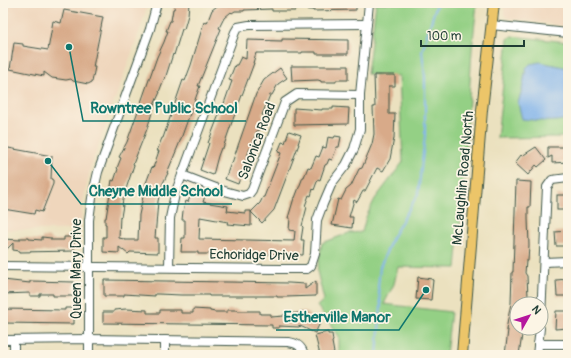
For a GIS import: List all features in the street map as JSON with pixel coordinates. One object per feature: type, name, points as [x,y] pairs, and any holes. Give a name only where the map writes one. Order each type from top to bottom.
[{"type":"main road","name":"McLaughlin Road North","points":[[462,355],[482,110],[494,3]]},
{"type":"street","name":"Queen Mary Drive","points":[[89,355],[89,220],[95,182],[105,150],[150,28],[157,3]]},
{"type":"street","name":"Echoridge Drive","points":[[3,266],[307,269],[311,266],[315,254],[318,220],[323,204],[332,184],[346,165],[354,149],[360,129],[360,95],[369,3]]},
{"type":"street","points":[[169,267],[170,218],[175,194],[238,27],[249,25],[367,24]]},
{"type":"street","points":[[491,25],[568,34]]},
{"type":"street","name":"Salonica Road","points":[[182,176],[243,196],[249,194],[252,190],[285,102],[297,94],[360,95]]},
{"type":"street","points":[[542,296],[547,187],[552,180],[568,178]]},
{"type":"street","points":[[544,262],[568,261]]},
{"type":"street","points":[[537,355],[539,336]]},
{"type":"street","points":[[3,340],[89,339],[288,342],[299,345],[304,355]]},
{"type":"street","points":[[14,340],[14,355]]},
{"type":"street","points":[[164,355],[165,340]]},
{"type":"street","points":[[538,344],[568,344]]},
{"type":"shaded area","points":[[3,3],[148,3],[140,30],[91,166],[83,201],[80,230],[3,230]]},
{"type":"shaded area","points":[[504,3],[568,3],[568,27],[507,18],[504,14]]},
{"type":"green space","points":[[376,3],[477,3],[472,50],[463,195],[456,268],[398,267],[394,284],[384,304],[451,312],[446,355],[339,355],[339,336],[317,306],[324,300],[317,271],[322,243],[349,233],[362,232],[366,217],[375,199],[403,162],[399,76],[367,74]]},
{"type":"green space","points":[[511,36],[568,42],[568,137],[497,138],[508,39]]},
{"type":"water","points":[[540,62],[568,68],[568,118],[557,121],[522,119],[518,103],[526,68],[530,64]]},
{"type":"building","points":[[175,3],[189,3],[188,15],[133,164],[134,165],[126,189],[125,188],[121,217],[120,216],[119,238],[124,240],[138,240],[139,215],[146,183],[152,167],[153,168],[159,151],[157,151],[183,80],[185,81],[191,65],[204,22],[207,23],[212,10],[221,3],[356,3],[356,10],[244,10],[231,12],[224,18],[198,86],[200,86],[179,144],[162,185],[158,201],[155,238],[158,238],[158,253],[130,252],[128,254],[119,247],[119,253],[103,252],[103,237],[106,237],[105,218],[112,180],[114,181],[121,158],[119,157],[127,142],[157,57],[168,31],[166,31],[171,21]]},
{"type":"building","points":[[64,10],[103,17],[93,67],[95,67],[92,82],[88,84],[73,81],[71,79],[66,80],[52,78],[44,72],[44,76],[10,69],[14,43],[48,50],[53,21],[61,23]]},
{"type":"building","points":[[282,39],[348,40],[348,54],[316,54],[316,52],[256,53],[254,63],[223,148],[221,148],[218,156],[213,175],[200,170],[208,143],[232,81],[229,80],[235,65],[237,65],[241,57],[246,59],[247,40],[282,41]]},
{"type":"building","points":[[291,66],[348,66],[348,80],[336,80],[336,82],[321,82],[318,80],[292,81]]},
{"type":"building","points":[[280,68],[287,78],[278,84],[272,95],[270,95],[262,115],[265,116],[253,141],[252,149],[250,148],[238,184],[225,179],[256,94],[264,80]]},
{"type":"building","points":[[374,75],[395,75],[395,86],[389,86],[389,114],[395,114],[394,138],[390,159],[383,171],[377,168],[365,191],[363,191],[357,202],[354,200],[349,217],[353,217],[352,228],[332,225],[338,199],[341,200],[346,190],[351,186],[359,169],[362,168],[372,144],[374,134],[373,107],[375,107]]},
{"type":"building","points":[[333,107],[349,108],[348,124],[294,125],[294,108],[322,110],[333,109]]},
{"type":"building","points":[[289,131],[301,135],[299,144],[274,210],[262,223],[251,212],[264,197],[281,153],[278,152],[282,142],[285,143]]},
{"type":"building","points":[[335,136],[341,137],[339,147],[337,147],[332,160],[329,159],[325,165],[320,180],[318,179],[305,206],[307,207],[302,226],[301,240],[304,240],[303,255],[231,253],[198,254],[198,252],[181,252],[182,238],[185,238],[185,220],[182,220],[183,211],[186,201],[188,202],[192,192],[205,196],[203,202],[228,206],[227,211],[245,213],[245,211],[251,211],[251,226],[227,224],[228,222],[200,217],[199,239],[294,241],[295,231],[289,230],[290,218],[288,218],[294,198],[308,167],[311,168],[316,156],[319,157],[323,147],[326,148],[328,137],[334,138]]},
{"type":"building","points":[[3,147],[52,156],[51,179],[53,180],[53,184],[42,212],[35,210],[34,214],[3,209]]},
{"type":"building","points":[[536,147],[546,160],[538,167],[536,165],[528,175],[515,163],[521,155],[522,156]]},
{"type":"building","points":[[548,147],[568,147],[568,162],[552,163],[552,156],[548,158]]},
{"type":"building","points":[[516,181],[531,182],[530,207],[528,207],[528,261],[526,261],[525,273],[527,276],[528,296],[511,296]]},
{"type":"building","points":[[557,195],[568,195],[568,210],[557,210]]},
{"type":"building","points":[[568,231],[568,246],[556,246],[555,232]]},
{"type":"building","points":[[42,237],[51,238],[51,240],[64,240],[64,237],[74,237],[74,251],[20,252],[13,250],[13,243],[3,253],[3,239],[20,240],[20,238],[29,238],[42,240]]},
{"type":"building","points":[[418,277],[433,280],[431,300],[416,299]]},
{"type":"building","points":[[568,279],[568,296],[557,296],[556,280]]},
{"type":"building","points":[[3,280],[30,283],[30,281],[74,282],[74,296],[53,296],[53,294],[40,294],[40,296],[30,296],[30,293],[3,294]]},
{"type":"building","points":[[104,280],[289,283],[305,284],[305,289],[316,281],[316,296],[277,297],[155,294],[155,296],[124,294],[124,296],[104,296]]},
{"type":"building","points":[[65,308],[72,308],[72,312],[74,312],[74,324],[3,323],[3,309],[65,310]]},
{"type":"building","points":[[193,309],[210,310],[215,312],[227,312],[227,310],[260,311],[260,314],[271,314],[271,317],[300,313],[301,311],[310,314],[309,316],[321,321],[315,333],[300,326],[279,326],[279,328],[272,328],[272,325],[103,323],[103,312],[114,312],[114,310],[147,310],[147,313],[160,313],[160,310],[181,310],[181,313],[193,313]]},
{"type":"building","points":[[556,311],[568,311],[568,328],[555,329]]},
{"type":"building","points":[[509,314],[509,336],[522,336],[519,355],[505,355],[508,330],[506,330]]},
{"type":"building","points":[[328,332],[328,334],[332,334],[334,353],[320,355],[315,335]]},
{"type":"waterway","points":[[377,355],[381,305],[378,287],[380,267],[393,236],[418,194],[425,136],[425,77],[422,51],[437,3]]},
{"type":"place","name":"Rowntree Public School","points":[[69,47]]},
{"type":"place","name":"Cheyne Middle School","points":[[48,161]]},
{"type":"place","name":"Estherville Manor","points":[[426,290]]}]
